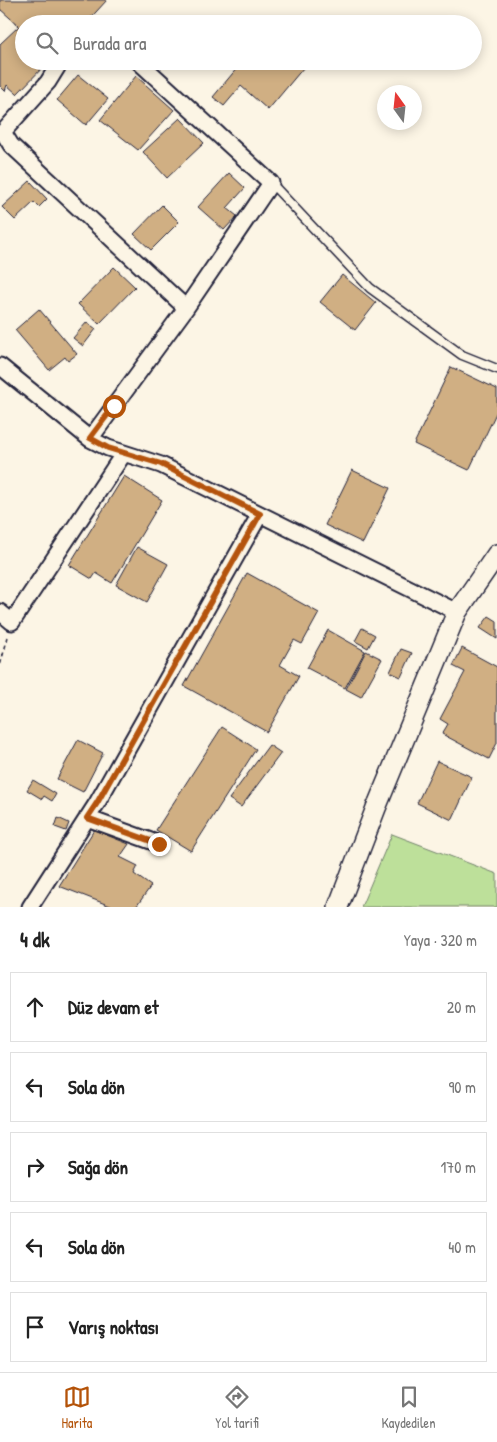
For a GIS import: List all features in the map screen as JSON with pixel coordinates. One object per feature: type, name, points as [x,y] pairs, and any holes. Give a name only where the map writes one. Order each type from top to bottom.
[{"type":"street","points":[[55,70],[48,82],[4,132],[11,145],[186,308]]},
{"type":"street","points":[[90,438],[186,308],[271,183],[148,70]]},
{"type":"street","points":[[0,366],[90,438],[108,448],[161,464],[457,612]]},
{"type":"street","points":[[0,612],[12,622],[124,453]]},
{"type":"street","points":[[30,907],[102,794],[260,514]]},
{"type":"street","points":[[338,907],[376,808],[457,612],[497,554]]},
{"type":"street","points":[[87,818],[159,844]]},
{"type":"lane","points":[[271,183],[370,288],[462,355],[497,369]]},
{"type":"path","points":[[0,664],[12,622]]},
{"type":"green space","points":[[392,834],[497,874],[497,907],[361,907]]},
{"type":"building","points":[[0,0],[107,0],[93,15],[15,15],[15,22],[0,9]]},
{"type":"building","points":[[15,30],[15,70],[40,70],[17,94],[7,85],[5,91],[0,86],[0,44]]},
{"type":"building","points":[[236,70],[301,70],[268,110],[241,86],[224,106],[213,97]]},
{"type":"building","points":[[78,75],[108,99],[86,125],[57,100]]},
{"type":"building","points":[[136,76],[174,110],[138,150],[100,120]]},
{"type":"building","points":[[180,118],[204,143],[167,178],[143,152]]},
{"type":"building","points":[[229,173],[245,188],[227,208],[237,216],[224,230],[198,207]]},
{"type":"building","points":[[30,181],[47,199],[39,207],[34,202],[15,220],[2,207]]},
{"type":"building","points":[[162,205],[179,222],[151,250],[134,234]]},
{"type":"building","points":[[114,267],[135,287],[99,324],[78,304]]},
{"type":"building","points":[[342,275],[376,303],[355,330],[320,302]]},
{"type":"building","points":[[39,309],[77,354],[68,361],[65,357],[49,370],[15,330]]},
{"type":"building","points":[[87,322],[96,329],[83,346],[73,338]]},
{"type":"building","points":[[451,367],[497,389],[497,411],[469,470],[414,444]]},
{"type":"building","points":[[352,470],[390,488],[363,543],[325,525]]},
{"type":"building","points":[[124,476],[162,500],[112,583],[96,573],[92,579],[69,565]]},
{"type":"building","points":[[137,547],[168,564],[147,602],[116,585]]},
{"type":"building","points":[[247,573],[319,613],[302,644],[294,640],[280,665],[299,676],[267,732],[184,686]]},
{"type":"building","points":[[489,616],[497,621],[497,639],[480,628]]},
{"type":"building","points":[[362,628],[375,635],[368,648],[355,641]]},
{"type":"building","points":[[328,630],[365,651],[345,688],[307,668]]},
{"type":"building","points":[[462,648],[497,667],[497,743],[489,759],[442,734],[448,724],[440,719],[465,672],[453,666]]},
{"type":"building","points":[[401,649],[412,653],[401,677],[390,672]]},
{"type":"building","points":[[366,651],[382,659],[361,697],[346,689]]},
{"type":"building","points":[[222,727],[256,749],[191,851],[156,830]]},
{"type":"building","points":[[78,740],[103,753],[83,792],[57,779]]},
{"type":"building","points":[[269,745],[281,753],[241,807],[229,799]]},
{"type":"building","points":[[437,761],[472,777],[452,820],[417,803]]},
{"type":"building","points":[[33,780],[56,794],[52,801],[44,796],[42,799],[27,790]]},
{"type":"building","points":[[58,818],[69,823],[66,831],[55,827]]},
{"type":"building","points":[[94,830],[129,844],[120,857],[138,866],[134,874],[151,886],[136,907],[113,907],[59,886]]},
{"type":"route","points":[[114,406],[90,438],[108,448],[161,464],[260,514],[87,818],[159,844]]}]
